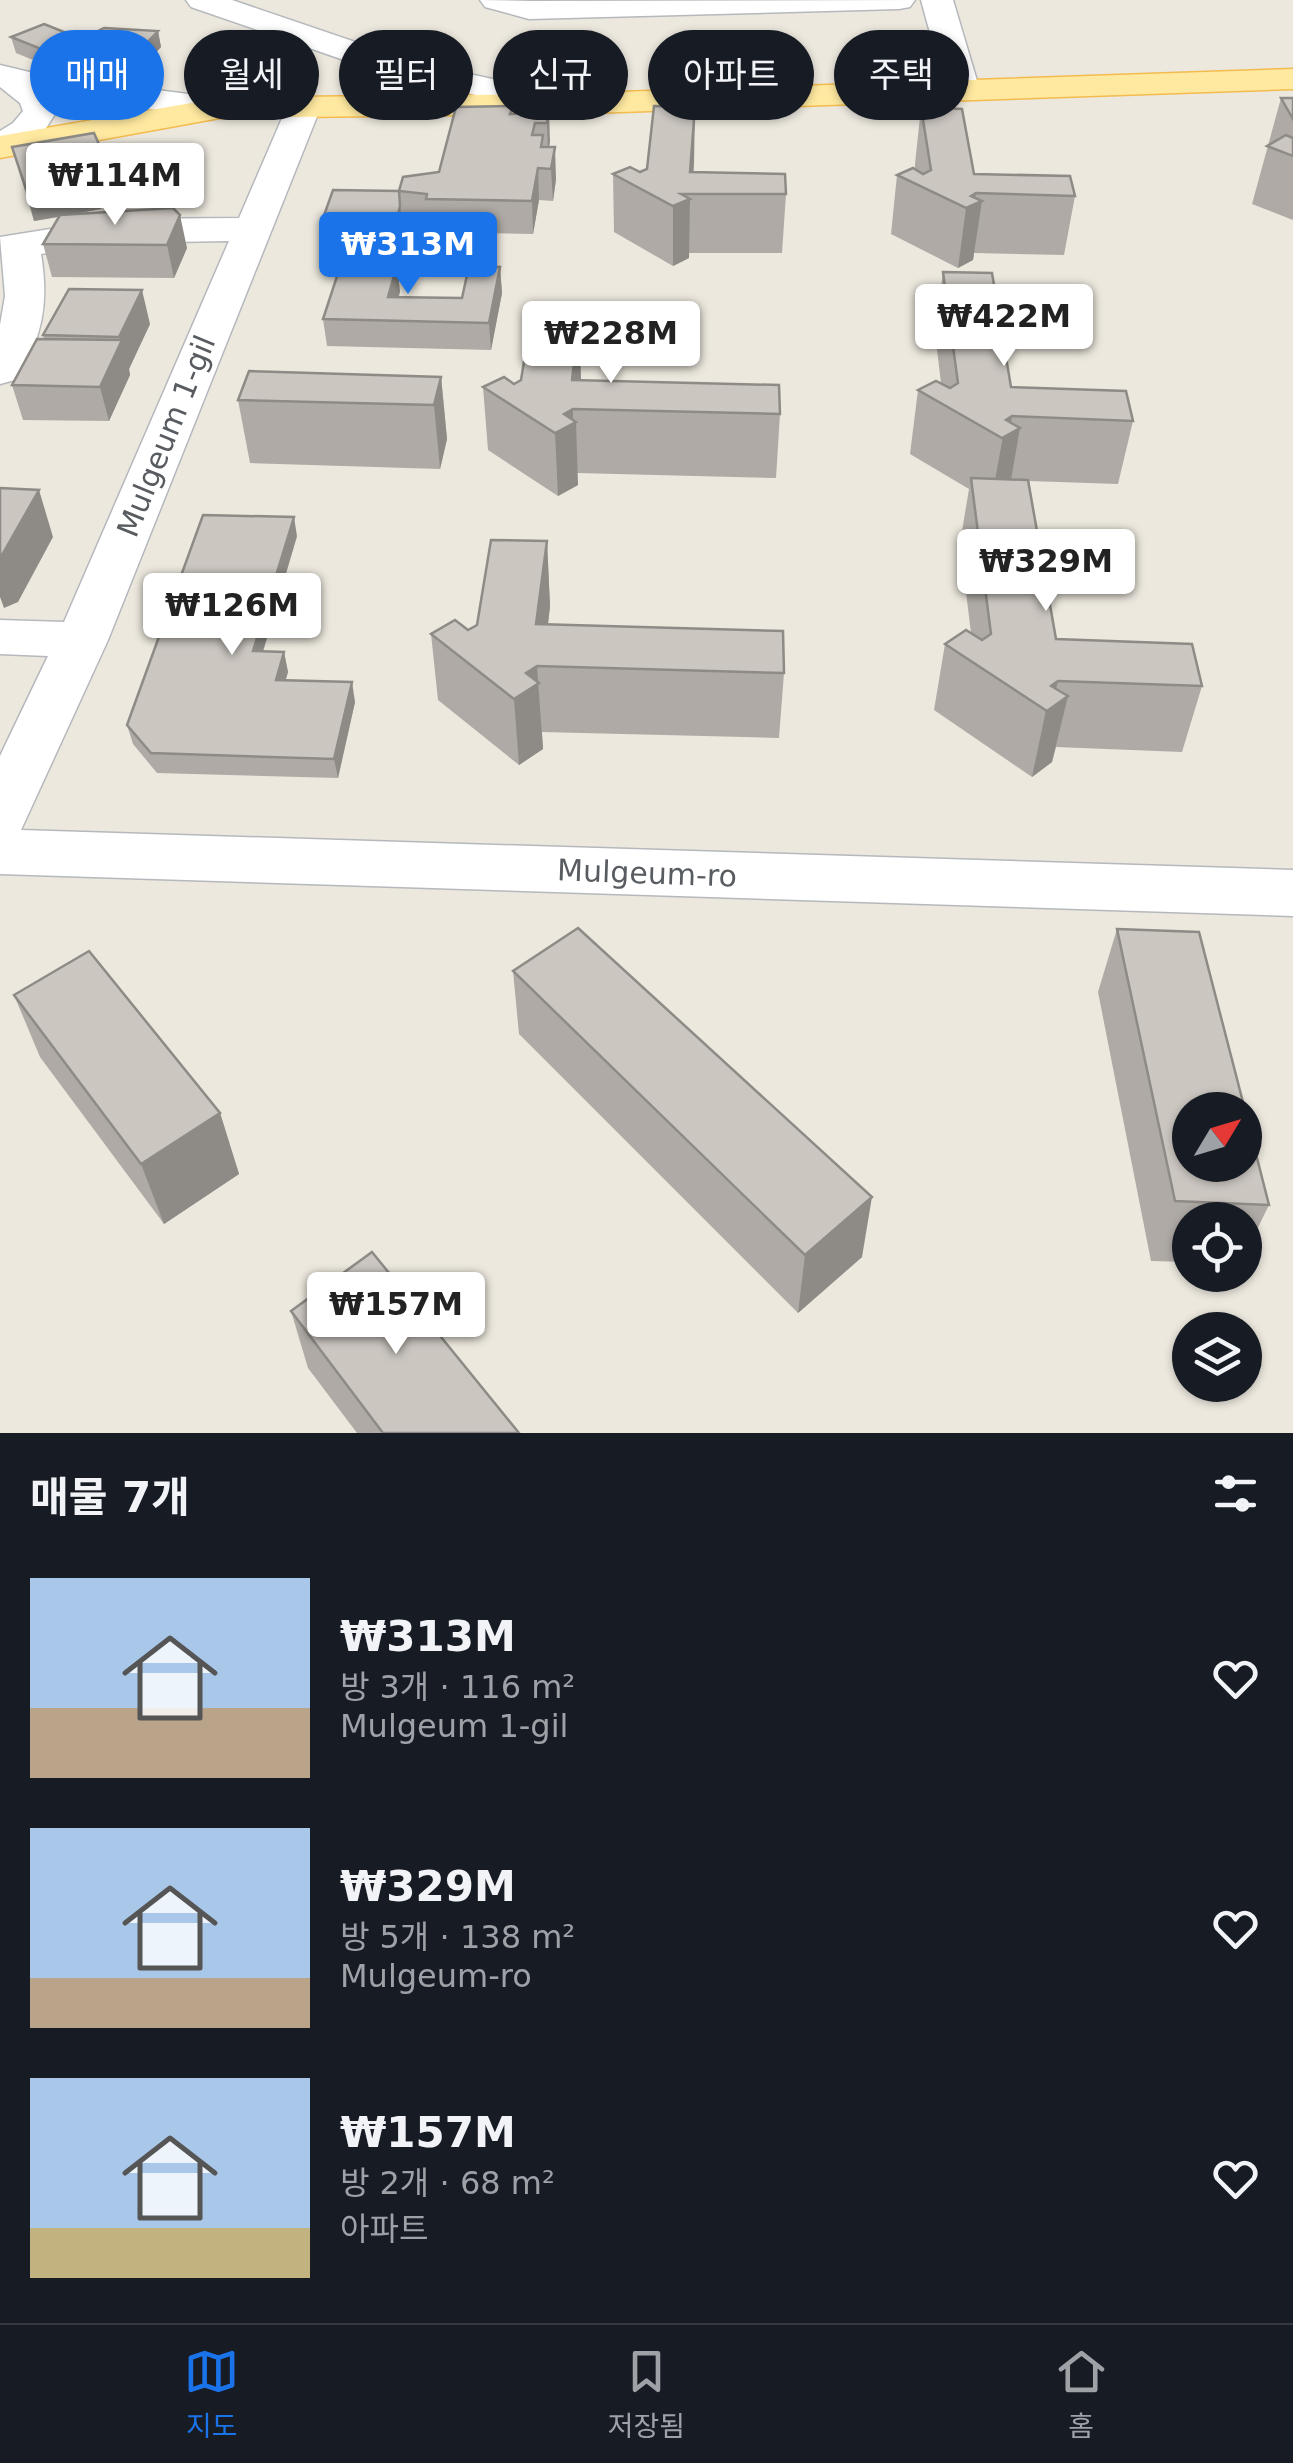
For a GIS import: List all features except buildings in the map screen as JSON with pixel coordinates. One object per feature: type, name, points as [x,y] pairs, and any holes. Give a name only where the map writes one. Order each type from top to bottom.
[{"type":"main road","points":[[969,91],[1293,79]]},
{"type":"main road","points":[[628,102],[834,95]]},
{"type":"main road","points":[[319,109],[493,105]]},
{"type":"main road","points":[[0,146],[184,114]]},
{"type":"street","points":[[202,0],[405,70],[493,89]]},
{"type":"street","points":[[496,0],[529,10],[899,0]]},
{"type":"street","points":[[938,0],[946,30]]},
{"type":"street","points":[[4,76],[184,104]]},
{"type":"street","points":[[0,146],[26,131],[40,111],[36,98],[4,76]]},
{"type":"street","name":"Mulgeum 1-gil","points":[[0,816],[82,640],[299,120]]},
{"type":"street","points":[[0,371],[16,344],[28,298],[10,247],[112,231],[252,228]]},
{"type":"street","points":[[0,637],[82,640]]},
{"type":"street","name":"Mulgeum-ro","points":[[0,852],[1293,894]]}]
